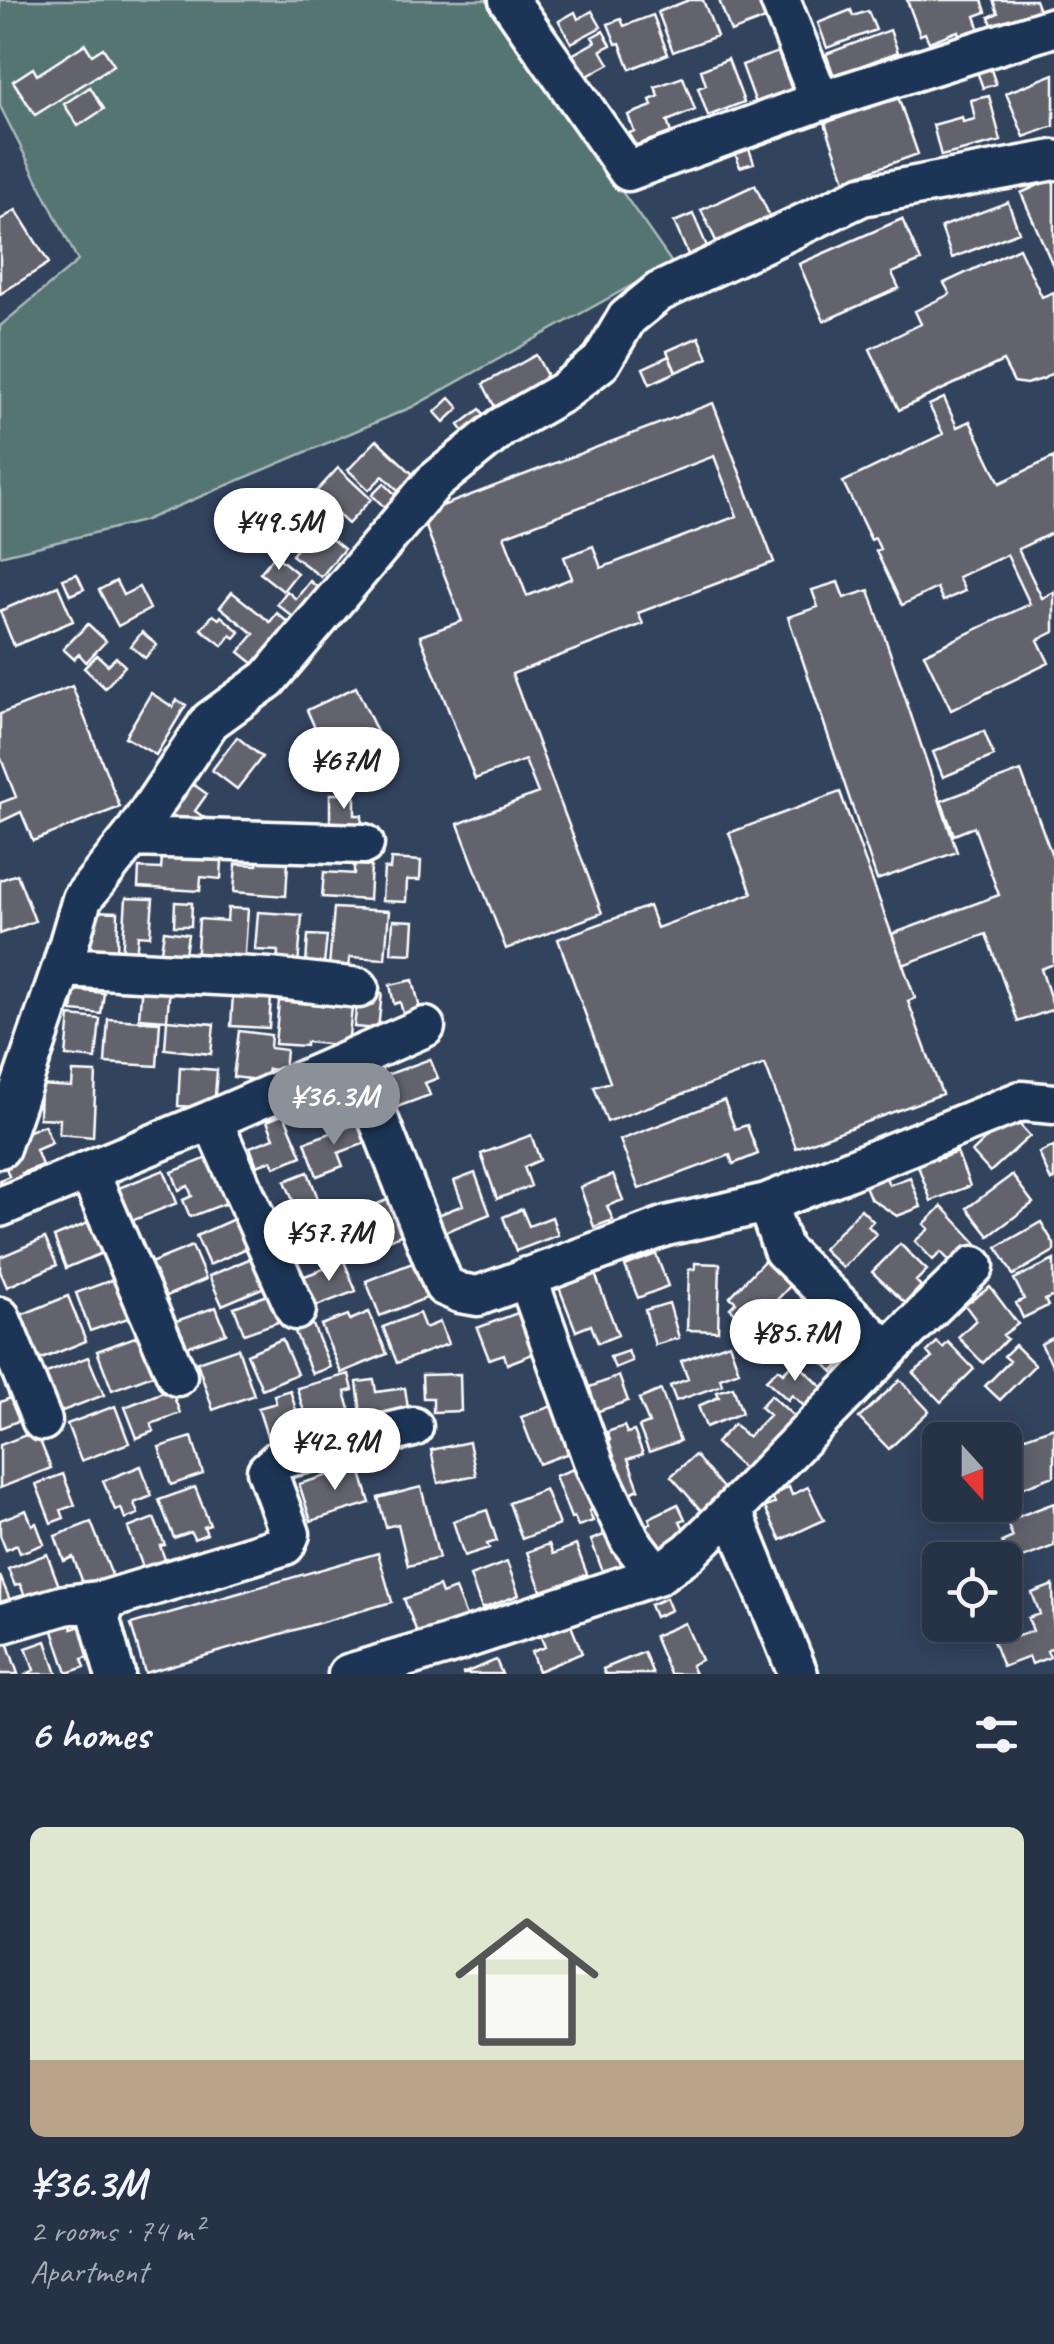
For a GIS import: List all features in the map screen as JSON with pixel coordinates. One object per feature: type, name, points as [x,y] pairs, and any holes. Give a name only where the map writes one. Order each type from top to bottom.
[{"type":"street","points":[[780,0],[820,102]]},
{"type":"street","points":[[525,4],[628,171],[820,102],[1054,27]]},
{"type":"street","points":[[0,1148],[82,899],[132,837],[210,721],[268,680],[433,482],[502,427],[563,392],[602,362],[627,318],[659,292],[862,196],[1054,160]]},
{"type":"street","points":[[132,837],[364,844]]},
{"type":"street","points":[[62,967],[270,978],[358,988]]},
{"type":"street","points":[[0,1207],[425,1027]]},
{"type":"street","points":[[354,1057],[444,1286],[478,1296],[666,1226],[767,1203],[1021,1101],[1054,1104]]},
{"type":"street","points":[[212,1120],[296,1310]]},
{"type":"street","points":[[89,1172],[177,1376]]},
{"type":"street","points":[[767,1203],[783,1250],[887,1351]]},
{"type":"street","points":[[348,1674],[657,1575],[689,1552],[974,1266]]},
{"type":"street","points":[[527,1277],[595,1466],[630,1540],[657,1575]]},
{"type":"street","points":[[0,1317],[42,1421]]},
{"type":"street","points":[[0,1624],[66,1605],[106,1600],[285,1545],[290,1534],[267,1471],[280,1458],[413,1427]]},
{"type":"street","points":[[732,1510],[798,1674]]},
{"type":"street","points":[[106,1600],[100,1620],[115,1674]]},
{"type":"green space","points":[[0,0],[488,0],[672,263],[412,407],[143,521],[0,556],[0,326],[78,261],[0,106]]},
{"type":"building","points":[[689,0],[703,0],[717,36],[673,52],[658,12]]},
{"type":"building","points":[[719,0],[761,0],[768,18],[731,32]]},
{"type":"building","points":[[907,0],[982,0],[986,12],[975,16],[981,33],[961,40],[958,31],[929,42],[925,33],[920,35]]},
{"type":"building","points":[[993,0],[1035,0],[1041,16],[995,33],[989,17],[998,13]]},
{"type":"building","points":[[851,10],[853,16],[868,11],[876,30],[827,48],[818,23]]},
{"type":"building","points":[[592,11],[601,27],[571,43],[559,21],[575,12],[578,19]]},
{"type":"building","points":[[653,15],[668,54],[630,69],[608,24],[621,19],[624,26]]},
{"type":"building","points":[[890,30],[898,52],[834,76],[826,54]]},
{"type":"building","points":[[603,31],[611,45],[601,50],[609,64],[580,80],[568,57],[595,42],[592,37]]},
{"type":"building","points":[[85,44],[92,55],[103,48],[114,65],[35,115],[13,81],[33,68],[37,75]]},
{"type":"building","points":[[778,52],[793,93],[757,106],[742,65]]},
{"type":"building","points":[[728,59],[744,102],[708,116],[698,88],[706,85],[701,70]]},
{"type":"building","points":[[989,64],[996,84],[983,88],[976,69]]},
{"type":"building","points":[[1054,74],[1054,126],[1024,137],[1006,93]]},
{"type":"building","points":[[683,77],[695,110],[667,121],[671,133],[634,146],[628,115],[652,106],[650,100],[659,96],[655,87]]},
{"type":"building","points":[[90,87],[104,109],[78,126],[64,104]]},
{"type":"building","points":[[989,96],[1001,141],[941,156],[933,125],[962,117],[963,122],[975,119],[971,100]]},
{"type":"building","points":[[898,97],[918,154],[845,180],[825,123]]},
{"type":"building","points":[[748,146],[754,163],[740,167],[734,150]]},
{"type":"building","points":[[1054,178],[1054,268],[1021,193]]},
{"type":"building","points":[[755,185],[772,221],[718,245],[701,210]]},
{"type":"building","points":[[1008,202],[1019,232],[952,258],[941,227]]},
{"type":"building","points":[[16,210],[49,263],[0,294],[0,220]]},
{"type":"building","points":[[693,214],[709,251],[690,259],[674,222]]},
{"type":"building","points":[[902,219],[921,261],[892,273],[899,288],[824,321],[799,264]]},
{"type":"building","points":[[1019,248],[1042,297],[1054,292],[1054,372],[1026,384],[1014,382],[1003,361],[899,410],[870,349],[921,324],[915,311],[950,294],[944,283]]},
{"type":"building","points":[[699,337],[708,358],[676,372],[667,351]]},
{"type":"building","points":[[536,355],[546,374],[532,399],[497,411],[483,384]]},
{"type":"building","points":[[669,356],[676,372],[650,384],[643,368]]},
{"type":"building","points":[[450,398],[459,408],[444,422],[435,412]]},
{"type":"building","points":[[944,398],[957,427],[970,421],[1000,483],[1054,457],[1054,532],[1018,549],[1042,598],[1054,592],[1054,632],[1038,640],[1049,663],[951,710],[924,654],[1030,604],[1007,555],[958,577],[965,591],[943,601],[937,588],[902,605],[876,551],[880,549],[875,538],[871,540],[843,482],[943,434],[929,405]]},
{"type":"building","points":[[713,403],[774,562],[638,613],[643,624],[512,674],[602,913],[506,949],[458,824],[538,793],[525,760],[475,779],[420,636],[462,621],[421,514]],"holes":[[[714,456],[737,516],[601,568],[593,546],[564,557],[572,578],[527,596],[504,536]]]},
{"type":"building","points":[[480,409],[489,421],[468,438],[459,425]]},
{"type":"building","points":[[377,440],[416,477],[401,493],[383,476],[369,490],[348,470]]},
{"type":"building","points":[[338,468],[371,499],[348,524],[315,493]]},
{"type":"building","points":[[384,483],[398,497],[386,509],[372,495]]},
{"type":"building","points":[[315,526],[344,549],[321,577],[292,555]]},
{"type":"building","points":[[275,555],[297,573],[283,591],[260,573]]},
{"type":"building","points":[[77,574],[84,589],[70,595],[63,579]]},
{"type":"building","points":[[116,581],[123,595],[139,587],[150,609],[118,626],[99,590]]},
{"type":"building","points":[[310,581],[322,591],[298,621],[277,604],[287,591],[296,599]]},
{"type":"building","points":[[838,582],[844,598],[869,590],[957,852],[877,880],[788,617],[818,607],[812,590]]},
{"type":"building","points":[[58,586],[73,621],[14,646],[0,611]]},
{"type":"building","points":[[232,592],[270,622],[277,613],[290,624],[259,668],[239,652],[254,634],[220,607]]},
{"type":"building","points":[[213,615],[219,619],[221,616],[240,632],[235,638],[231,635],[223,646],[201,629]]},
{"type":"building","points":[[88,624],[106,641],[86,662],[79,654],[74,659],[63,649]]},
{"type":"building","points":[[142,632],[157,645],[145,658],[131,646]]},
{"type":"building","points":[[97,655],[108,665],[116,657],[125,666],[105,688],[84,668]]},
{"type":"building","points":[[72,686],[120,807],[33,841],[21,812],[0,822],[0,803],[16,797],[0,756],[0,714]]},
{"type":"building","points":[[356,687],[378,734],[328,757],[307,710]]},
{"type":"building","points":[[151,693],[173,707],[177,700],[186,705],[156,755],[125,737]]},
{"type":"building","points":[[984,731],[994,756],[943,777],[933,752]]},
{"type":"building","points":[[237,737],[262,757],[237,789],[212,770]]},
{"type":"building","points":[[1021,771],[1054,861],[1054,964],[1041,969],[1054,1009],[1018,1022],[986,934],[903,965],[892,934],[999,895],[974,827],[954,835],[941,801]]},
{"type":"building","points":[[186,779],[207,794],[195,811],[205,818],[194,834],[163,811]]},
{"type":"building","points":[[840,792],[915,998],[908,1001],[942,1094],[796,1148],[765,1064],[607,1122],[594,1087],[610,1082],[558,939],[649,906],[657,928],[752,893],[729,833]]},
{"type":"building","points":[[330,794],[355,794],[355,815],[362,815],[362,828],[330,828]]},
{"type":"building","points":[[162,857],[222,861],[221,879],[201,877],[200,891],[138,887],[139,868],[161,869]]},
{"type":"building","points":[[258,859],[288,861],[286,896],[234,892],[236,864],[257,865]]},
{"type":"building","points":[[391,859],[421,861],[420,880],[407,880],[406,902],[382,901],[384,868],[390,869]]},
{"type":"building","points":[[354,865],[371,866],[369,900],[322,897],[324,872],[354,874]]},
{"type":"building","points":[[17,874],[35,921],[0,934],[0,880]]},
{"type":"building","points":[[126,898],[153,899],[150,936],[138,935],[136,957],[122,957]]},
{"type":"building","points":[[175,902],[192,903],[191,926],[174,926]]},
{"type":"building","points":[[228,908],[248,909],[244,967],[196,964],[199,919],[227,921]]},
{"type":"building","points":[[334,908],[389,911],[385,959],[350,957],[349,969],[329,967]]},
{"type":"building","points":[[91,911],[118,912],[117,958],[89,957]]},
{"type":"building","points":[[258,912],[302,915],[298,966],[277,965],[278,951],[255,950]]},
{"type":"building","points":[[393,920],[414,921],[412,954],[391,953]]},
{"type":"building","points":[[164,931],[188,934],[184,961],[160,958]]},
{"type":"building","points":[[308,935],[327,936],[324,965],[306,964]]},
{"type":"building","points":[[413,980],[421,1013],[404,1017],[400,1002],[394,1004],[390,985]]},
{"type":"building","points":[[142,983],[170,986],[167,1020],[139,1018]]},
{"type":"building","points":[[75,990],[104,993],[101,1014],[72,1011]]},
{"type":"building","points":[[370,991],[382,993],[378,1029],[354,1027],[358,996]]},
{"type":"building","points":[[233,994],[271,997],[269,1028],[231,1026]]},
{"type":"building","points":[[279,1001],[352,1008],[348,1046],[275,1044]]},
{"type":"building","points":[[70,1016],[100,1019],[96,1059],[66,1056]]},
{"type":"building","points":[[108,1019],[160,1022],[157,1066],[105,1063]]},
{"type":"building","points":[[167,1020],[214,1024],[211,1054],[165,1049]]},
{"type":"building","points":[[239,1031],[271,1035],[270,1048],[286,1050],[284,1071],[268,1069],[266,1081],[233,1077]]},
{"type":"building","points":[[430,1059],[438,1078],[425,1083],[430,1095],[389,1110],[378,1078]]},
{"type":"building","points":[[180,1067],[217,1070],[214,1108],[178,1106]]},
{"type":"building","points":[[73,1072],[96,1073],[93,1137],[59,1134],[60,1119],[39,1118],[40,1085],[72,1087]]},
{"type":"building","points":[[361,1097],[369,1119],[344,1127],[336,1106]]},
{"type":"building","points":[[724,1100],[735,1129],[747,1125],[758,1154],[733,1164],[730,1155],[639,1189],[620,1140]]},
{"type":"building","points":[[284,1114],[302,1156],[275,1167],[272,1160],[257,1166],[250,1147],[274,1138],[267,1121]]},
{"type":"building","points":[[1011,1115],[1030,1136],[990,1172],[972,1152]]},
{"type":"building","points":[[359,1123],[366,1143],[338,1153],[343,1166],[317,1176],[305,1142]]},
{"type":"building","points":[[44,1125],[52,1143],[36,1150],[42,1165],[22,1173],[28,1186],[0,1197],[0,1180],[9,1176],[2,1157],[11,1138]]},
{"type":"building","points":[[531,1135],[540,1160],[524,1167],[531,1186],[497,1199],[481,1154]]},
{"type":"building","points":[[1054,1146],[1054,1180],[1051,1181],[1039,1153]]},
{"type":"building","points":[[957,1152],[970,1186],[931,1201],[917,1163]]},
{"type":"building","points":[[210,1157],[229,1202],[190,1217],[183,1200],[192,1196],[188,1186],[179,1190],[172,1172]]},
{"type":"building","points":[[164,1170],[177,1203],[129,1222],[116,1189]]},
{"type":"building","points":[[308,1172],[334,1241],[292,1258],[284,1236],[304,1228],[285,1181]]},
{"type":"building","points":[[475,1173],[490,1214],[445,1232],[438,1215],[463,1205],[454,1181]]},
{"type":"building","points":[[613,1175],[623,1200],[607,1206],[613,1220],[594,1227],[580,1187]]},
{"type":"building","points":[[885,1175],[889,1185],[910,1177],[921,1207],[897,1216],[870,1198],[864,1183]]},
{"type":"building","points":[[1012,1175],[1033,1203],[989,1236],[967,1208]]},
{"type":"building","points":[[397,1196],[405,1218],[398,1221],[403,1234],[354,1254],[340,1219]]},
{"type":"building","points":[[942,1206],[979,1246],[956,1268],[941,1252],[933,1260],[915,1241],[929,1229],[924,1224]]},
{"type":"building","points":[[522,1209],[529,1226],[552,1217],[558,1235],[516,1251],[503,1217]]},
{"type":"building","points":[[861,1209],[873,1221],[868,1226],[876,1234],[843,1268],[823,1249]]},
{"type":"building","points":[[245,1214],[258,1243],[209,1265],[196,1236]]},
{"type":"building","points":[[100,1218],[112,1249],[66,1268],[54,1237]]},
{"type":"building","points":[[1041,1222],[1054,1251],[1013,1275],[997,1247]]},
{"type":"building","points":[[45,1238],[57,1265],[7,1287],[0,1271],[0,1257]]},
{"type":"building","points":[[900,1244],[927,1270],[916,1281],[921,1286],[905,1303],[872,1272]]},
{"type":"building","points":[[192,1246],[206,1279],[162,1298],[148,1264]]},
{"type":"building","points":[[261,1254],[274,1283],[222,1305],[209,1276]]},
{"type":"building","points":[[656,1254],[668,1286],[638,1298],[625,1266]]},
{"type":"building","points":[[420,1260],[434,1295],[380,1316],[366,1281]]},
{"type":"building","points":[[1054,1260],[1054,1296],[1045,1300],[1048,1306],[1023,1318],[1016,1303],[1024,1299],[1014,1279]]},
{"type":"building","points":[[344,1261],[356,1291],[314,1307],[302,1277]]},
{"type":"building","points":[[764,1261],[790,1286],[756,1322],[752,1318],[747,1323],[730,1308],[736,1302],[730,1297]]},
{"type":"building","points":[[695,1263],[720,1264],[718,1331],[687,1330],[689,1269],[695,1269]]},
{"type":"building","points":[[594,1271],[618,1335],[598,1343],[591,1325],[576,1331],[558,1285]]},
{"type":"building","points":[[117,1278],[131,1317],[90,1331],[76,1293]]},
{"type":"building","points":[[990,1287],[1018,1324],[1003,1335],[1007,1339],[983,1363],[958,1337],[976,1320],[965,1305]]},
{"type":"building","points":[[273,1293],[284,1320],[244,1334],[234,1307]]},
{"type":"building","points":[[68,1296],[86,1341],[39,1360],[21,1315]]},
{"type":"building","points":[[669,1303],[679,1338],[655,1345],[645,1310]]},
{"type":"building","points":[[216,1307],[226,1333],[186,1347],[176,1321]]},
{"type":"building","points":[[369,1312],[387,1354],[341,1373],[321,1325]]},
{"type":"building","points":[[520,1312],[535,1353],[507,1364],[504,1354],[489,1359],[477,1328]]},
{"type":"building","points":[[419,1313],[425,1328],[440,1322],[448,1344],[397,1363],[383,1327]]},
{"type":"building","points":[[311,1320],[330,1367],[312,1374],[293,1327]]},
{"type":"building","points":[[830,1329],[853,1351],[833,1372],[810,1350]]},
{"type":"building","points":[[143,1334],[158,1373],[112,1390],[97,1351]]},
{"type":"building","points":[[1054,1337],[1054,1368],[1041,1344]]},
{"type":"building","points":[[282,1339],[297,1374],[262,1389],[247,1354]]},
{"type":"building","points":[[937,1342],[943,1348],[948,1342],[974,1369],[941,1402],[913,1373],[932,1358],[927,1352]]},
{"type":"building","points":[[729,1343],[739,1371],[720,1378],[722,1385],[676,1401],[670,1386],[688,1379],[681,1361]]},
{"type":"building","points":[[1015,1345],[1035,1365],[1000,1400],[985,1386],[1010,1361],[1004,1356]]},
{"type":"building","points":[[238,1348],[254,1395],[213,1410],[197,1362]]},
{"type":"building","points":[[628,1351],[632,1361],[615,1368],[610,1357]]},
{"type":"building","points":[[88,1357],[104,1395],[60,1412],[44,1374]]},
{"type":"building","points":[[795,1361],[822,1387],[804,1406],[792,1395],[788,1400],[766,1380],[778,1369],[783,1373]]},
{"type":"building","points":[[349,1374],[353,1390],[345,1392],[353,1420],[310,1432],[297,1388]]},
{"type":"building","points":[[460,1374],[461,1411],[433,1412],[433,1398],[423,1398],[422,1375]]},
{"type":"building","points":[[619,1376],[628,1401],[593,1413],[579,1391]]},
{"type":"building","points":[[374,1380],[376,1392],[405,1388],[409,1415],[362,1422],[357,1382]]},
{"type":"building","points":[[900,1380],[929,1411],[889,1449],[859,1418]]},
{"type":"building","points":[[733,1387],[742,1413],[706,1427],[698,1406],[719,1397],[717,1392]]},
{"type":"building","points":[[171,1389],[180,1413],[151,1424],[154,1431],[137,1438],[125,1407]]},
{"type":"building","points":[[290,1390],[306,1443],[283,1449],[279,1438],[269,1442],[258,1408],[276,1403],[274,1395]]},
{"type":"building","points":[[661,1390],[680,1441],[649,1452],[639,1427],[649,1423],[639,1399]]},
{"type":"building","points":[[18,1395],[26,1418],[0,1428],[0,1402]]},
{"type":"building","points":[[771,1395],[798,1420],[748,1473],[716,1443],[734,1424],[748,1437],[769,1415],[760,1407]]},
{"type":"building","points":[[115,1406],[129,1443],[81,1461],[67,1424]]},
{"type":"building","points":[[552,1406],[569,1453],[539,1464],[521,1417]]},
{"type":"building","points":[[624,1426],[627,1433],[634,1431],[643,1454],[628,1459],[639,1489],[617,1498],[597,1445],[610,1440],[607,1432]]},
{"type":"building","points":[[1054,1427],[1054,1476],[1022,1488],[1022,1438]]},
{"type":"building","points":[[36,1431],[51,1468],[0,1488],[0,1445]]},
{"type":"building","points":[[192,1437],[203,1474],[171,1485],[159,1447]]},
{"type":"building","points":[[469,1442],[476,1475],[438,1483],[431,1450]]},
{"type":"building","points":[[695,1455],[729,1495],[705,1515],[671,1476]]},
{"type":"building","points":[[584,1465],[600,1507],[589,1511],[593,1521],[578,1526],[571,1518],[555,1476]]},
{"type":"building","points":[[141,1466],[152,1496],[134,1503],[138,1514],[125,1519],[121,1508],[115,1510],[103,1481]]},
{"type":"building","points":[[359,1466],[370,1503],[311,1521],[299,1484]]},
{"type":"building","points":[[63,1474],[75,1505],[61,1510],[64,1518],[51,1523],[36,1484]]},
{"type":"building","points":[[195,1487],[210,1525],[204,1527],[207,1534],[194,1539],[191,1532],[174,1538],[159,1500]]},
{"type":"building","points":[[421,1487],[439,1558],[408,1566],[398,1524],[386,1527],[378,1498]]},
{"type":"building","points":[[789,1487],[792,1495],[808,1487],[824,1520],[781,1540],[765,1508],[775,1503],[771,1496]]},
{"type":"building","points":[[545,1489],[559,1525],[522,1539],[509,1503]]},
{"type":"building","points":[[1054,1503],[1054,1546],[1022,1558],[1022,1542],[1002,1542],[1013,1537],[1006,1522],[1022,1522],[1022,1515]]},
{"type":"building","points":[[678,1504],[687,1536],[649,1553],[643,1526],[651,1523],[649,1518]]},
{"type":"building","points":[[26,1510],[44,1544],[20,1553],[17,1545],[6,1550],[0,1520]]},
{"type":"building","points":[[487,1510],[497,1541],[487,1544],[489,1548],[464,1556],[453,1521]]},
{"type":"building","points":[[154,1518],[165,1545],[160,1546],[166,1562],[144,1570],[128,1528]]},
{"type":"building","points":[[91,1522],[113,1578],[85,1588],[73,1557],[64,1561],[55,1536]]},
{"type":"building","points":[[614,1531],[636,1572],[607,1583],[591,1540]]},
{"type":"building","points":[[549,1544],[553,1554],[576,1545],[587,1574],[542,1593],[527,1552]]},
{"type":"building","points":[[378,1553],[392,1602],[145,1673],[131,1624]]},
{"type":"building","points":[[47,1554],[62,1594],[29,1606],[20,1584],[15,1586],[8,1569]]},
{"type":"building","points":[[507,1562],[519,1595],[482,1609],[470,1576]]},
{"type":"building","points":[[0,1576],[12,1605],[0,1609]]},
{"type":"building","points":[[1053,1585],[1054,1646],[1047,1651],[1050,1657],[1032,1664],[1029,1657],[1003,1667],[993,1642],[1022,1642],[1022,1635],[1033,1631],[1028,1618],[1040,1614],[1032,1593]]},
{"type":"building","points":[[439,1586],[442,1594],[455,1589],[467,1619],[421,1643],[404,1599]]},
{"type":"building","points":[[666,1598],[671,1610],[655,1617],[650,1605]]},
{"type":"building","points":[[68,1619],[72,1629],[86,1624],[97,1654],[82,1659],[85,1667],[67,1673],[51,1625]]},
{"type":"building","points":[[570,1623],[582,1653],[538,1671],[531,1652],[545,1647],[540,1635]]},
{"type":"building","points":[[685,1623],[701,1660],[691,1665],[695,1674],[670,1674],[654,1636]]},
{"type":"building","points":[[6,1639],[18,1674],[0,1674],[0,1641]]},
{"type":"building","points":[[46,1641],[57,1674],[27,1674],[34,1670],[26,1648]]},
{"type":"building","points":[[644,1652],[653,1674],[605,1674],[603,1669]]},
{"type":"building","points":[[496,1660],[502,1674],[462,1674]]}]
